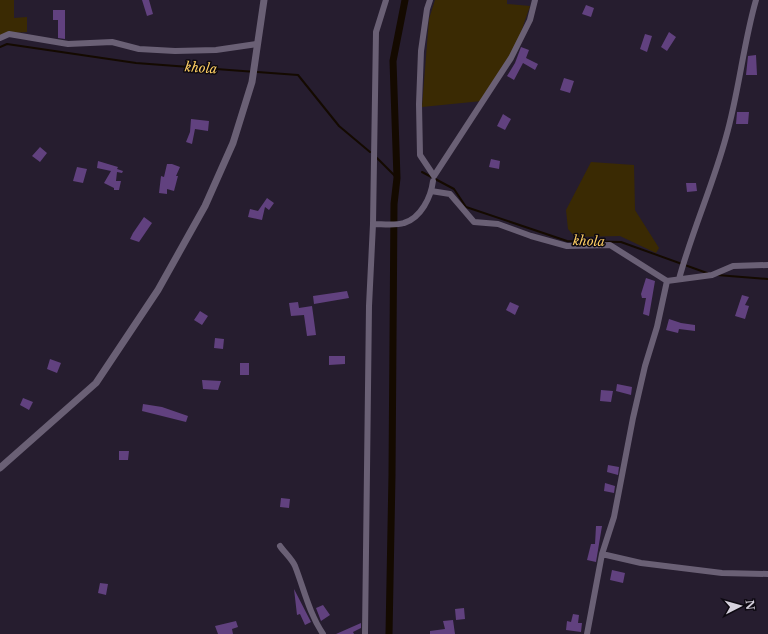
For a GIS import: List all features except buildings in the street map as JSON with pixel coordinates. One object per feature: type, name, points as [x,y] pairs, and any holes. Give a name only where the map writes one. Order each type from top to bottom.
[{"type":"street","points":[[0,468],[96,383],[158,290],[205,206],[232,143],[252,82],[264,0]]},
{"type":"street","points":[[365,634],[370,385],[369,306],[373,224],[376,32],[386,0]]},
{"type":"street","points":[[430,0],[427,9],[421,51],[419,104],[420,155],[434,176],[477,113],[511,58],[530,20],[534,0]]},
{"type":"street","points":[[679,279],[694,229],[726,137],[747,29],[756,0]]},
{"type":"street","points":[[0,38],[9,34],[68,44],[112,42],[139,49],[175,51],[216,50],[257,44]]},
{"type":"street","points":[[373,224],[405,223],[422,210],[431,191],[432,181]]},
{"type":"street","points":[[431,191],[450,194],[474,222],[498,224],[531,236],[567,246],[610,245],[667,281],[712,275],[732,266],[768,265]]},
{"type":"street","points":[[587,634],[602,554],[614,517],[633,418],[645,366],[658,327],[667,281]]},
{"type":"street","points":[[280,546],[294,564],[316,623],[323,634]]},
{"type":"street","points":[[602,554],[641,563],[708,572],[768,574]]},
{"type":"shaded area","points":[[0,0],[14,0],[14,18],[27,17],[27,32],[10,33],[0,36]]},
{"type":"shaded area","points":[[435,0],[507,0],[507,4],[530,6],[518,41],[482,101],[422,107],[429,19]]},
{"type":"shaded area","points":[[591,162],[634,165],[635,210],[659,248],[656,253],[620,236],[575,237],[568,229],[566,210]]},
{"type":"waterway","points":[[389,634],[394,204],[397,178],[393,61],[405,0]]},
{"type":"waterway","name":"khola","points":[[0,47],[7,44],[136,63],[298,75],[339,126],[370,152]]},
{"type":"waterway","name":"khola","points":[[377,158],[397,178]]},
{"type":"waterway","name":"khola","points":[[422,172],[454,189],[466,207],[567,241],[621,242],[707,273]]},
{"type":"waterway","name":"khola","points":[[717,275],[768,279]]}]
